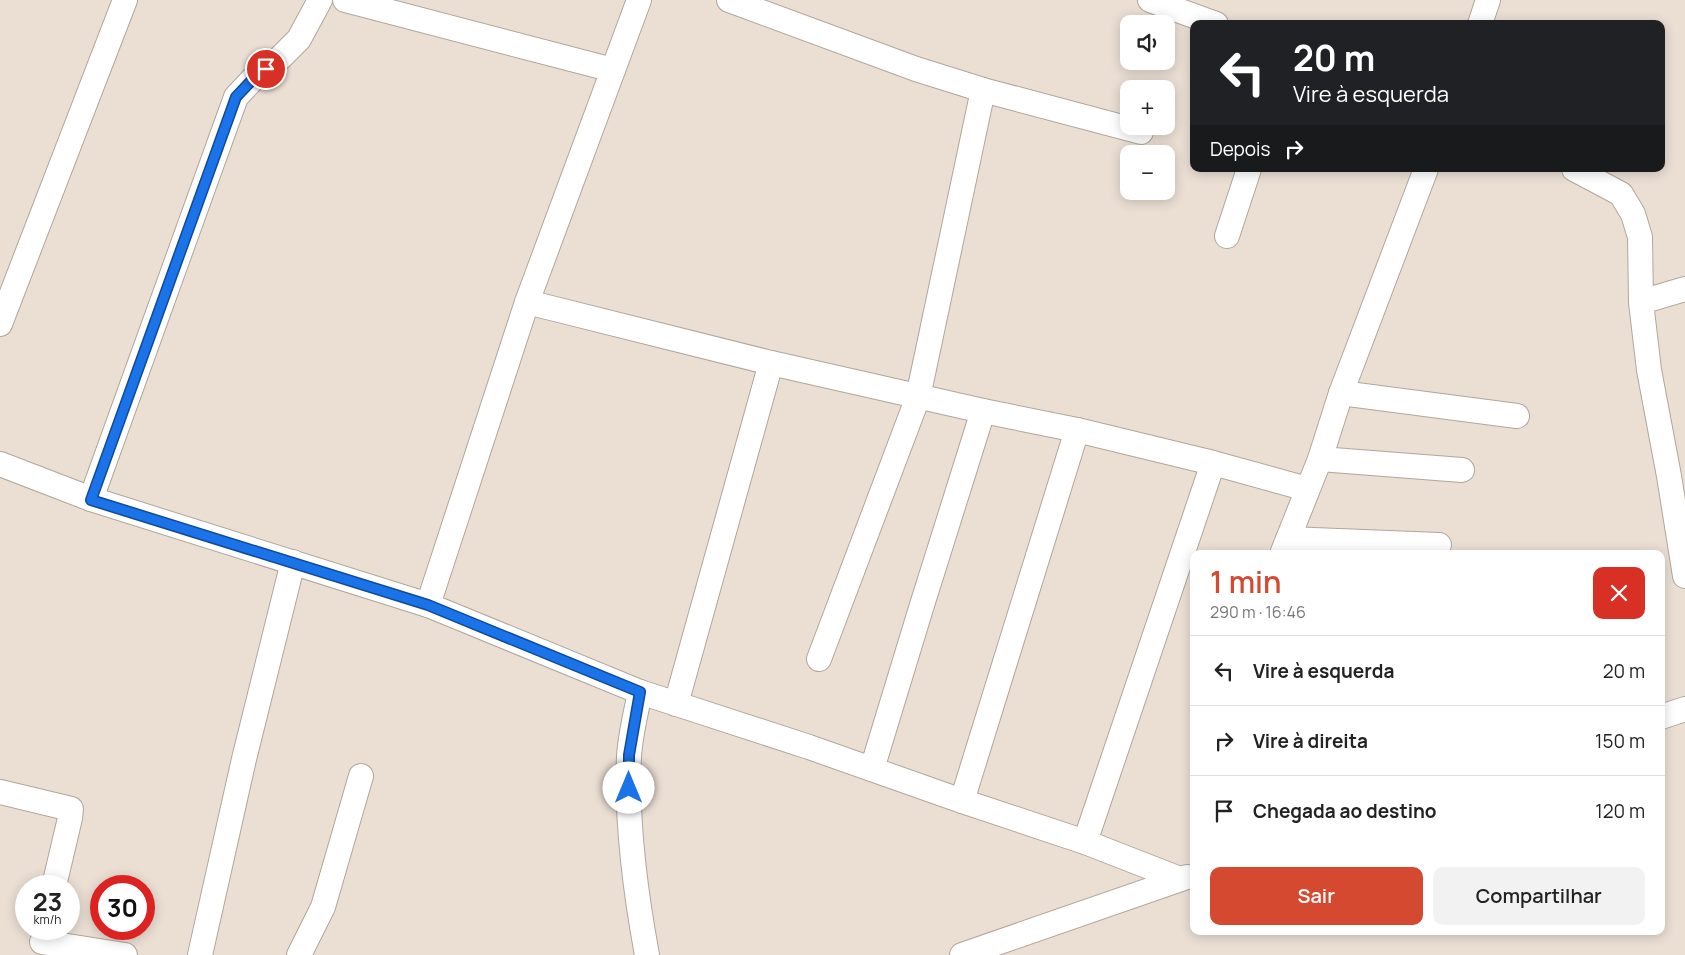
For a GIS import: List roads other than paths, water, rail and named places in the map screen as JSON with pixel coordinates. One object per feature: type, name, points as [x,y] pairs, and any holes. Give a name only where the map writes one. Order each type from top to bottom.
[{"type":"street","points":[[0,324],[125,0]]},
{"type":"street","points":[[91,500],[236,97],[252,80],[280,58],[299,39],[320,0]]},
{"type":"street","points":[[345,0],[613,70]]},
{"type":"street","points":[[428,605],[527,302],[638,0]]},
{"type":"street","points":[[729,0],[916,69],[983,90],[1120,126]]},
{"type":"street","points":[[1150,0],[1205,20]]},
{"type":"street","points":[[1481,20],[1488,0]]},
{"type":"street","points":[[819,659],[918,397],[983,90]]},
{"type":"street","points":[[1227,236],[1248,172]]},
{"type":"street","points":[[1425,172],[1341,392],[1320,459],[1285,546],[1439,545]]},
{"type":"street","points":[[1580,172],[1621,194],[1633,214],[1640,237],[1641,302],[1649,370],[1677,473],[1685,576]]},
{"type":"street","points":[[1641,302],[1685,289]]},
{"type":"street","points":[[527,302],[771,364],[1077,430],[1213,463],[1308,489]]},
{"type":"street","points":[[676,704],[771,364]]},
{"type":"street","points":[[1341,392],[1517,416]]},
{"type":"street","points":[[872,769],[983,411]]},
{"type":"street","points":[[962,801],[1077,430]]},
{"type":"street","points":[[1320,459],[1462,470]]},
{"type":"street","points":[[1085,842],[1213,463]]},
{"type":"street","points":[[0,464],[91,500],[428,605],[640,692],[810,747],[1187,877]]},
{"type":"street","points":[[200,955],[244,759],[293,562]]},
{"type":"street","points":[[640,692],[629,755],[629,821],[638,910],[647,955]]},
{"type":"street","points":[[1665,716],[1685,709]]},
{"type":"street","points":[[299,955],[323,907],[361,776]]},
{"type":"street","points":[[0,792],[70,809],[70,818],[57,875]]},
{"type":"street","points":[[962,955],[1187,877]]},
{"type":"street","points":[[42,942],[117,954]]}]
